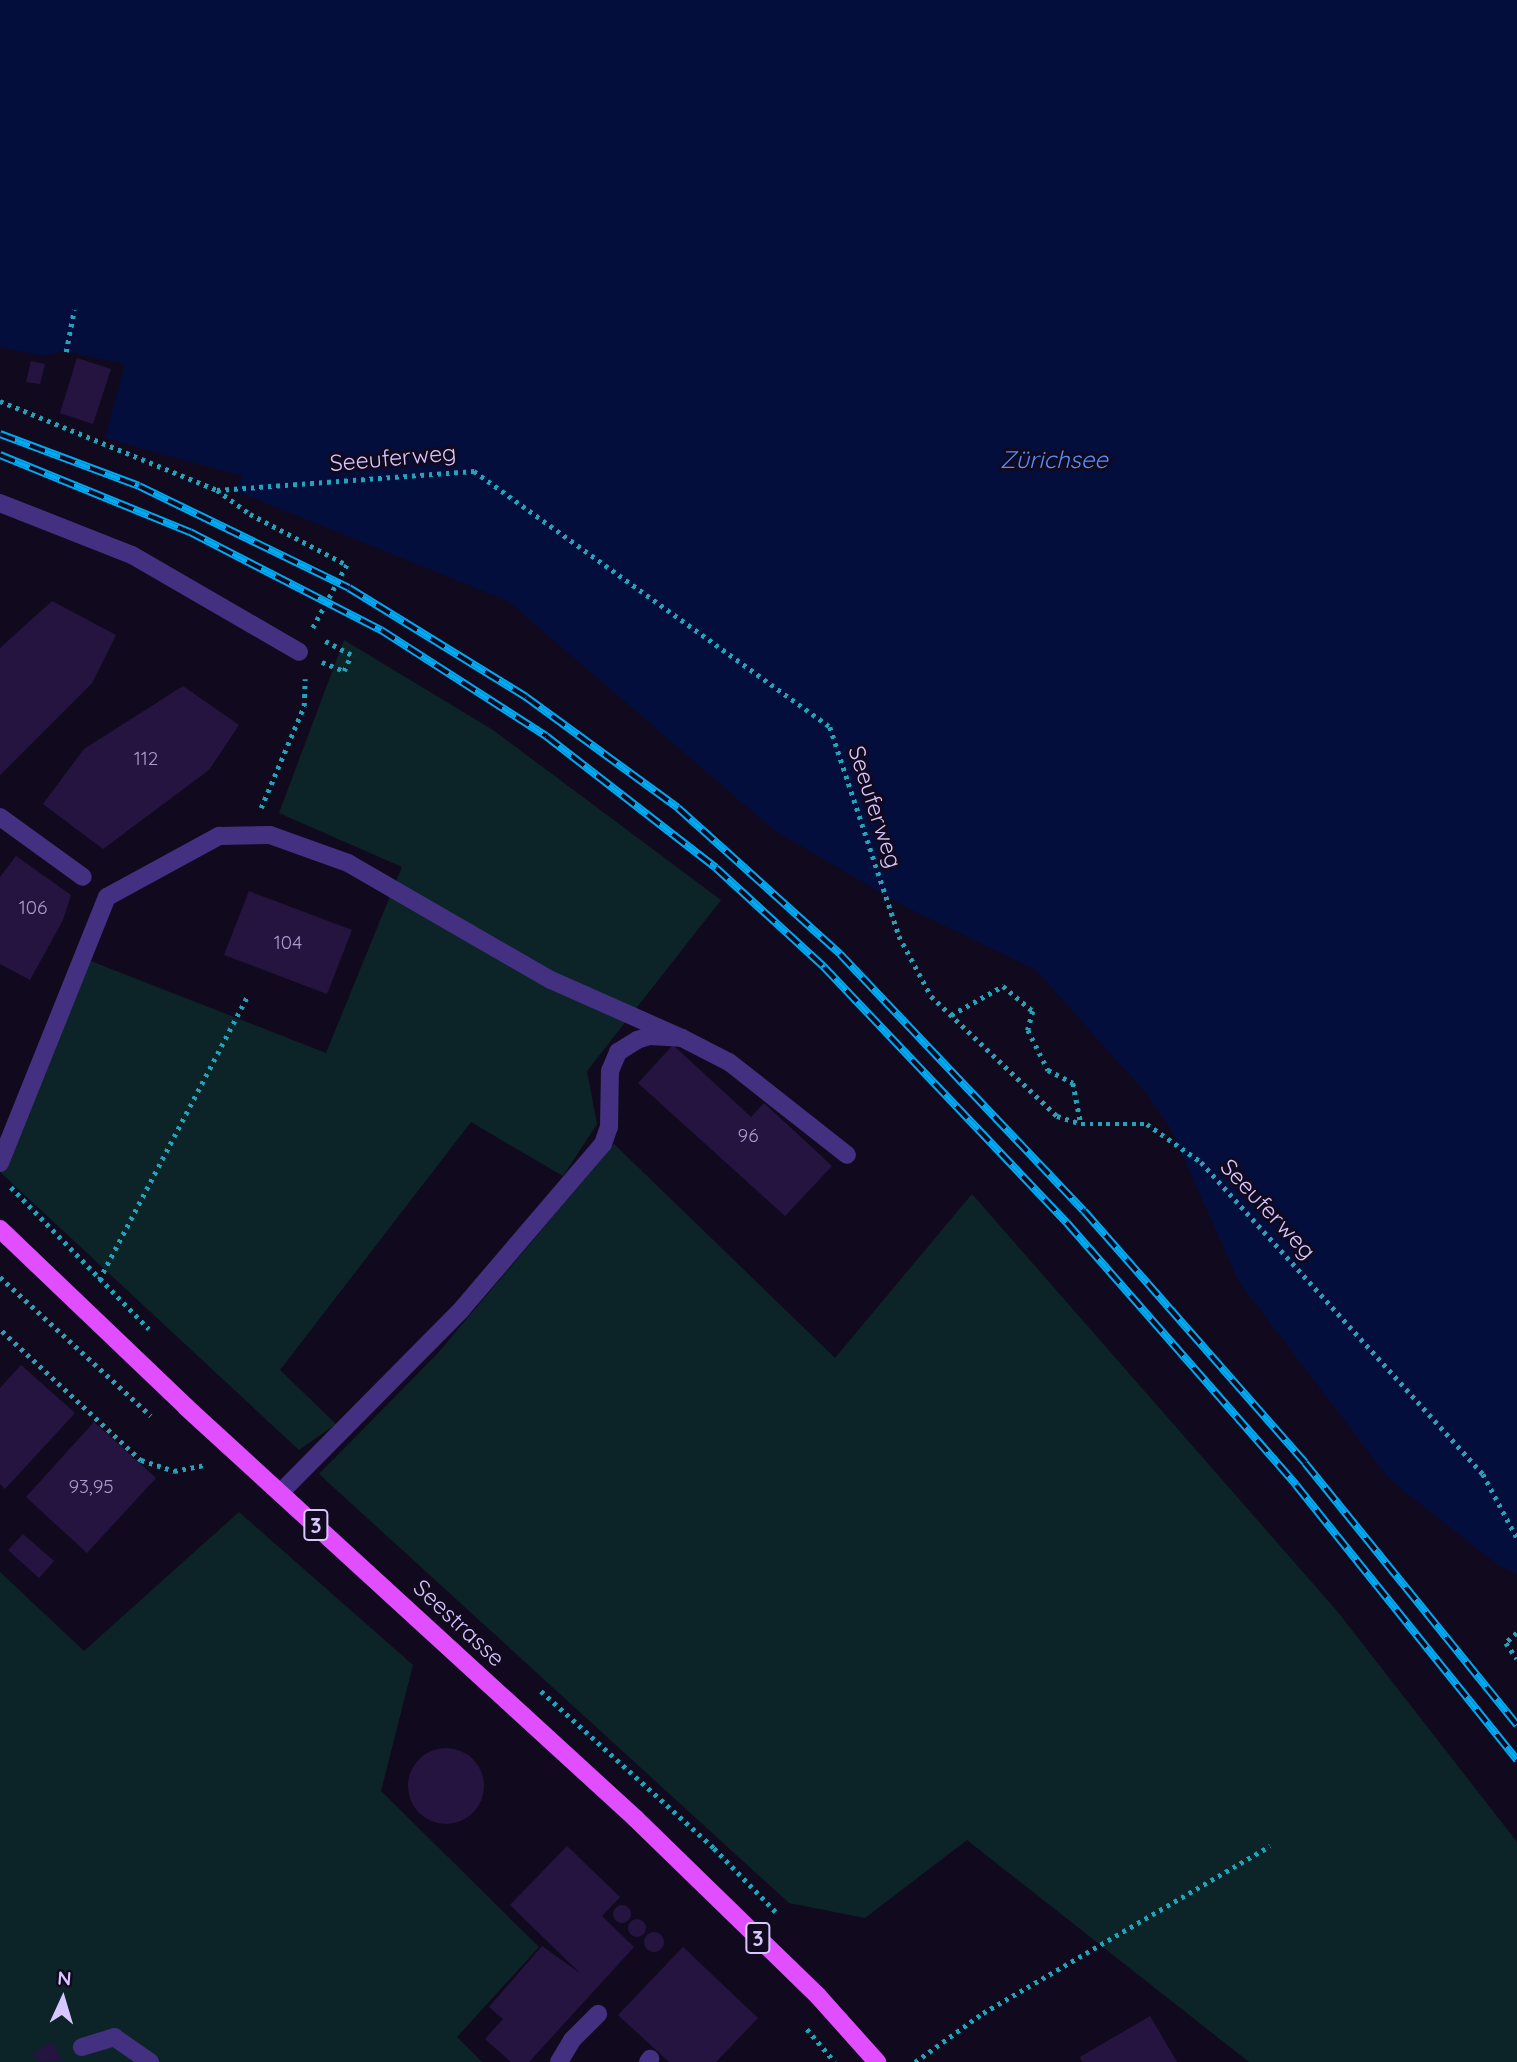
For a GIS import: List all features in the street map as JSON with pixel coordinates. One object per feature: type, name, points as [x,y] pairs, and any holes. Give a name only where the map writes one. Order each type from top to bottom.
[{"type":"main road","name":"Seestrasse","points":[[0,1229],[280,1493],[635,1818],[818,1996],[877,2062]]},
{"type":"street","points":[[0,503],[132,555],[299,652]]},
{"type":"street","points":[[0,817],[83,877]]},
{"type":"street","points":[[0,1163],[107,897],[219,836],[250,835],[270,835],[348,863],[551,980],[682,1038],[729,1062],[847,1155]]},
{"type":"street","points":[[280,1493],[461,1310],[603,1144],[609,1127],[610,1071],[618,1052],[649,1035],[682,1038]]},
{"type":"street","points":[[559,2062],[572,2040],[598,2014]]},
{"type":"street","points":[[82,2047],[114,2036],[150,2062]]},
{"type":"path","points":[[65,352],[74,310]]},
{"type":"path","name":"Seeuferweg","points":[[0,401],[217,491],[474,471],[831,727],[899,936],[931,996],[1057,1116],[1081,1124],[1147,1125],[1201,1162],[1474,1464],[1517,1538]]},
{"type":"path","points":[[217,491],[250,514],[347,565],[314,624]]},
{"type":"path","points":[[250,835],[304,706],[306,664],[299,652]]},
{"type":"path","points":[[951,1015],[1003,986],[1033,1011],[1028,1030],[1048,1070],[1073,1083],[1081,1124]]},
{"type":"path","points":[[78,1300],[100,1279],[248,995]]},
{"type":"path","points":[[2,1331],[141,1460],[174,1471],[205,1465]]},
{"type":"path","points":[[1517,1633],[1506,1643],[1517,1658]]},
{"type":"path","points":[[915,2062],[983,2013],[1270,1846]]},
{"type":"green space","points":[[344,640],[493,730],[721,900],[587,1071],[597,1124],[563,1176],[471,1122],[280,1370],[336,1424],[299,1450],[0,1172],[0,1163],[83,958],[326,1053],[402,867],[279,813]]},
{"type":"green space","points":[[614,1144],[835,1358],[972,1194],[1337,1611],[1517,1842],[1517,2062],[1249,2062],[967,1840],[865,1918],[789,1903],[319,1474],[438,1353]]},
{"type":"green space","points":[[239,1512],[413,1665],[381,1791],[539,1947],[457,2037],[482,2062],[0,2062],[0,1572],[84,1651]]},
{"type":"water","name":"Zürichsee","points":[[0,0],[1517,0],[1517,1574],[1498,1565],[1390,1480],[1239,1282],[1171,1129],[1147,1094],[1036,970],[904,906],[774,830],[508,601],[234,490],[243,476],[105,438],[125,364],[63,351],[44,356],[0,347]]},
{"type":"building","points":[[77,358],[111,369],[93,424],[60,413]]},
{"type":"building","points":[[31,361],[45,364],[40,384],[26,382]]},
{"type":"building","points":[[52,601],[116,635],[92,683],[0,775],[0,648]]},
{"type":"building","points":[[183,686],[239,725],[209,770],[103,849],[43,804],[84,749]]},
{"type":"building","points":[[16,856],[71,895],[63,920],[30,980],[0,964],[0,877]]},
{"type":"building","points":[[249,891],[352,930],[327,994],[224,955]]},
{"type":"building","points":[[673,1045],[751,1117],[764,1103],[832,1166],[785,1216],[638,1083]]},
{"type":"building","points":[[21,1365],[75,1413],[5,1489],[0,1484],[0,1388]]},
{"type":"building","points":[[94,1422],[156,1478],[87,1553],[26,1497]]},
{"type":"building","points":[[23,1534],[54,1561],[39,1578],[8,1550]]},
{"type":"building","points":[[446,1748],[461,1751],[473,1759],[481,1771],[484,1786],[481,1801],[473,1813],[461,1821],[446,1824],[431,1821],[419,1813],[411,1801],[408,1786],[411,1771],[419,1759],[431,1751]]},
{"type":"building","points":[[567,1846],[620,1897],[602,1916],[634,1947],[529,2062],[511,2062],[485,2039],[503,2019],[489,2007],[542,1946],[581,1974],[510,1905]]},
{"type":"building","points":[[622,1905],[628,1908],[631,1914],[628,1920],[622,1923],[616,1920],[613,1914],[616,1908]]},
{"type":"building","points":[[637,1919],[643,1922],[646,1928],[643,1934],[637,1937],[631,1934],[628,1928],[631,1922]]},
{"type":"building","points":[[654,1932],[661,1935],[664,1942],[661,1949],[654,1952],[647,1949],[644,1942],[647,1935]]},
{"type":"building","points":[[683,1947],[758,2018],[716,2062],[669,2062],[618,2015]]},
{"type":"building","points":[[1150,2016],[1177,2062],[1082,2062],[1080,2057]]},
{"type":"building","points":[[52,2042],[62,2060],[39,2062],[33,2053]]},
{"type":"railway","points":[[0,434],[139,486],[349,588],[526,697],[678,808],[840,954],[1084,1211],[1305,1463],[1517,1725]]},
{"type":"railway","points":[[0,455],[190,532],[381,630],[546,736],[716,868],[824,967],[1067,1223],[1296,1485],[1517,1760]]}]
